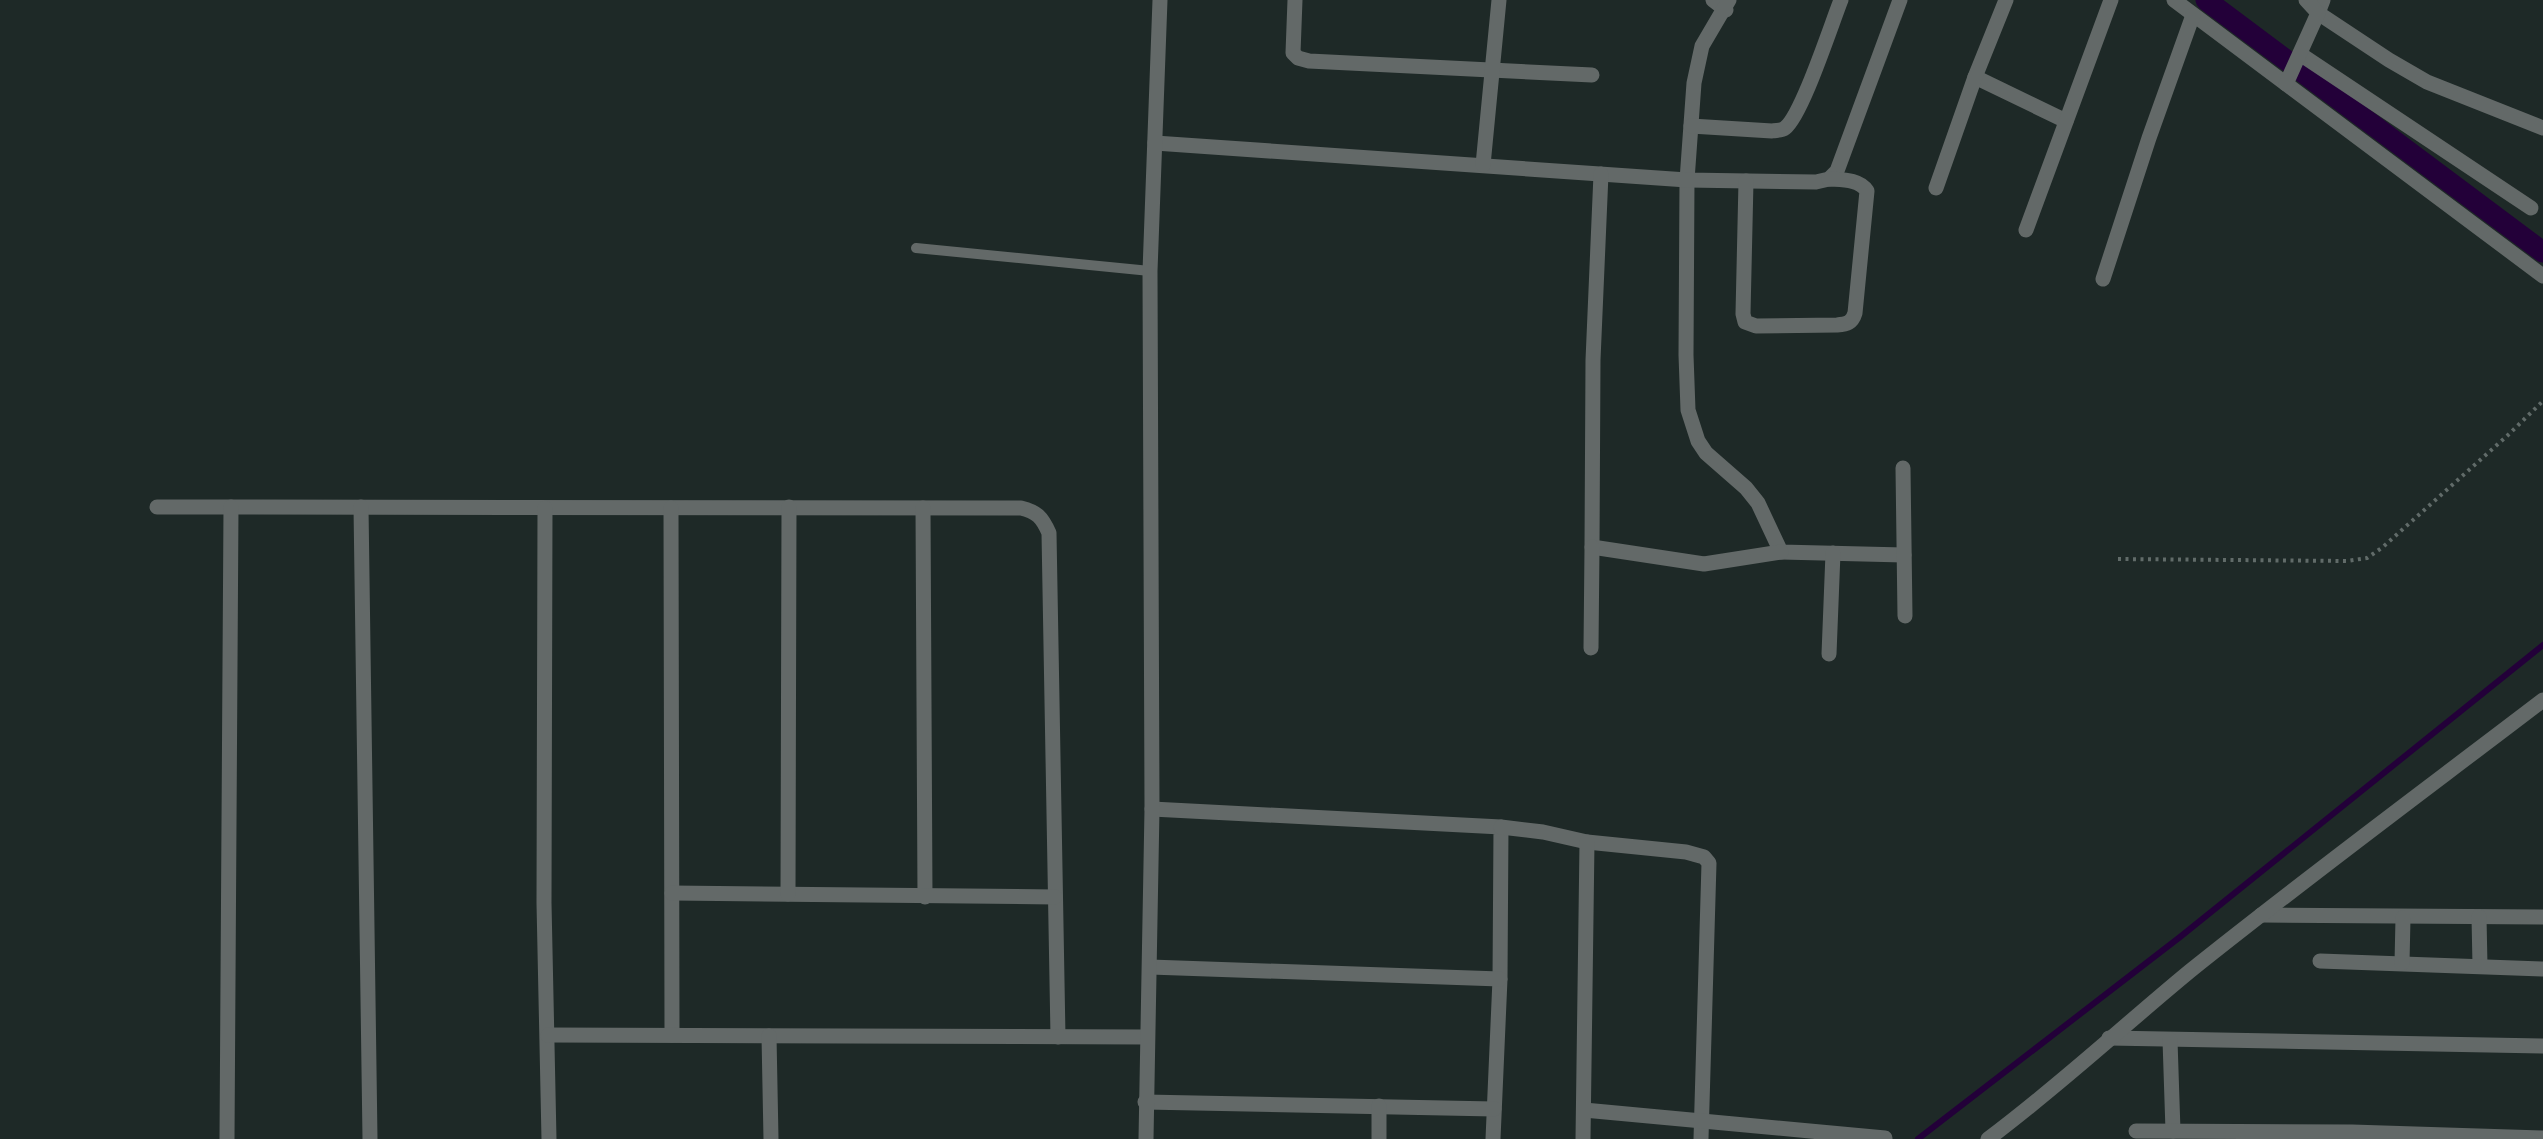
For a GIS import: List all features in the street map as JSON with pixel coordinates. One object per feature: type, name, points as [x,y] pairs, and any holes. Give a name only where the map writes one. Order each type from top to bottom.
[{"type":"street","points":[[1146,1139],[1146,1037],[1150,967],[1152,809],[1150,271],[1160,0]]},
{"type":"street","points":[[1295,0],[1293,53],[1298,58],[1309,61],[1493,72],[1592,75]]},
{"type":"street","points":[[1483,165],[1499,0]]},
{"type":"street","points":[[1691,126],[1772,131],[1787,127],[1798,110],[1841,0]]},
{"type":"street","points":[[1829,178],[1837,171],[1843,158],[1900,0]]},
{"type":"street","points":[[1936,188],[1975,77],[2006,0]]},
{"type":"street","points":[[2025,230],[2111,0]]},
{"type":"street","points":[[2174,0],[2543,276]]},
{"type":"street","points":[[2306,0],[2321,7],[2389,60],[2427,82],[2543,128]]},
{"type":"street","points":[[1723,3],[1702,46],[1697,63],[1691,126],[1687,180],[1686,355],[1691,425],[1706,453],[1746,488],[1758,503],[1781,552]]},
{"type":"street","points":[[2286,84],[2321,7]]},
{"type":"street","points":[[2103,279],[2149,138],[2193,15]]},
{"type":"street","points":[[2300,54],[2531,208]]},
{"type":"street","points":[[1975,77],[2066,121]]},
{"type":"street","points":[[1155,143],[1687,180],[1746,180],[1804,182],[1829,178],[1863,185],[1867,191],[1853,320],[1847,324],[1837,325],[1756,326],[1745,322],[1743,314],[1746,180]]},
{"type":"street","points":[[1591,648],[1593,360],[1601,174]]},
{"type":"street","points":[[1903,468],[1905,616]]},
{"type":"street","points":[[157,507],[1021,508],[1036,512],[1043,519],[1049,533],[1058,1037]]},
{"type":"street","points":[[227,1139],[231,507]]},
{"type":"street","points":[[361,507],[370,1139]]},
{"type":"street","points":[[546,507],[544,903],[549,1139]]},
{"type":"street","points":[[671,507],[672,1035]]},
{"type":"street","points":[[788,894],[789,507]]},
{"type":"street","points":[[922,508],[925,897]]},
{"type":"street","points":[[1592,547],[1704,564],[1781,552],[1905,555]]},
{"type":"street","points":[[1829,654],[1833,553]]},
{"type":"street","points":[[1988,1139],[2032,1106],[2109,1038],[2261,915],[2543,700]]},
{"type":"street","points":[[1152,809],[1501,827],[1543,832],[1587,842],[1686,852],[1704,857],[1709,863],[1701,1139]]},
{"type":"street","points":[[1493,1139],[1500,979],[1501,827]]},
{"type":"street","points":[[1583,1139],[1587,842]]},
{"type":"street","points":[[672,893],[1055,897]]},
{"type":"street","points":[[2261,915],[2403,918],[2543,917]]},
{"type":"street","points":[[2479,917],[2480,966]]},
{"type":"street","points":[[2402,963],[2403,918]]},
{"type":"street","points":[[2320,961],[2543,969]]},
{"type":"street","points":[[1150,967],[1500,979]]},
{"type":"street","points":[[548,1035],[1146,1037]]},
{"type":"street","points":[[769,1036],[771,1139]]},
{"type":"street","points":[[2109,1038],[2543,1047]]},
{"type":"street","points":[[2170,1040],[2174,1131]]},
{"type":"street","points":[[1145,1102],[1494,1109]]},
{"type":"street","points":[[1379,1106],[1379,1139]]},
{"type":"street","points":[[1584,1110],[1885,1138]]},
{"type":"street","points":[[2136,1131],[2352,1132],[2543,1138]]},
{"type":"lane","points":[[916,248],[1150,271]]},
{"type":"path","points":[[2118,559],[2347,561],[2367,558],[2383,547],[2543,401]]},
{"type":"waterway","points":[[2206,0],[2543,252]]},
{"type":"waterway","points":[[1918,1139],[2180,937],[2543,645]]}]
